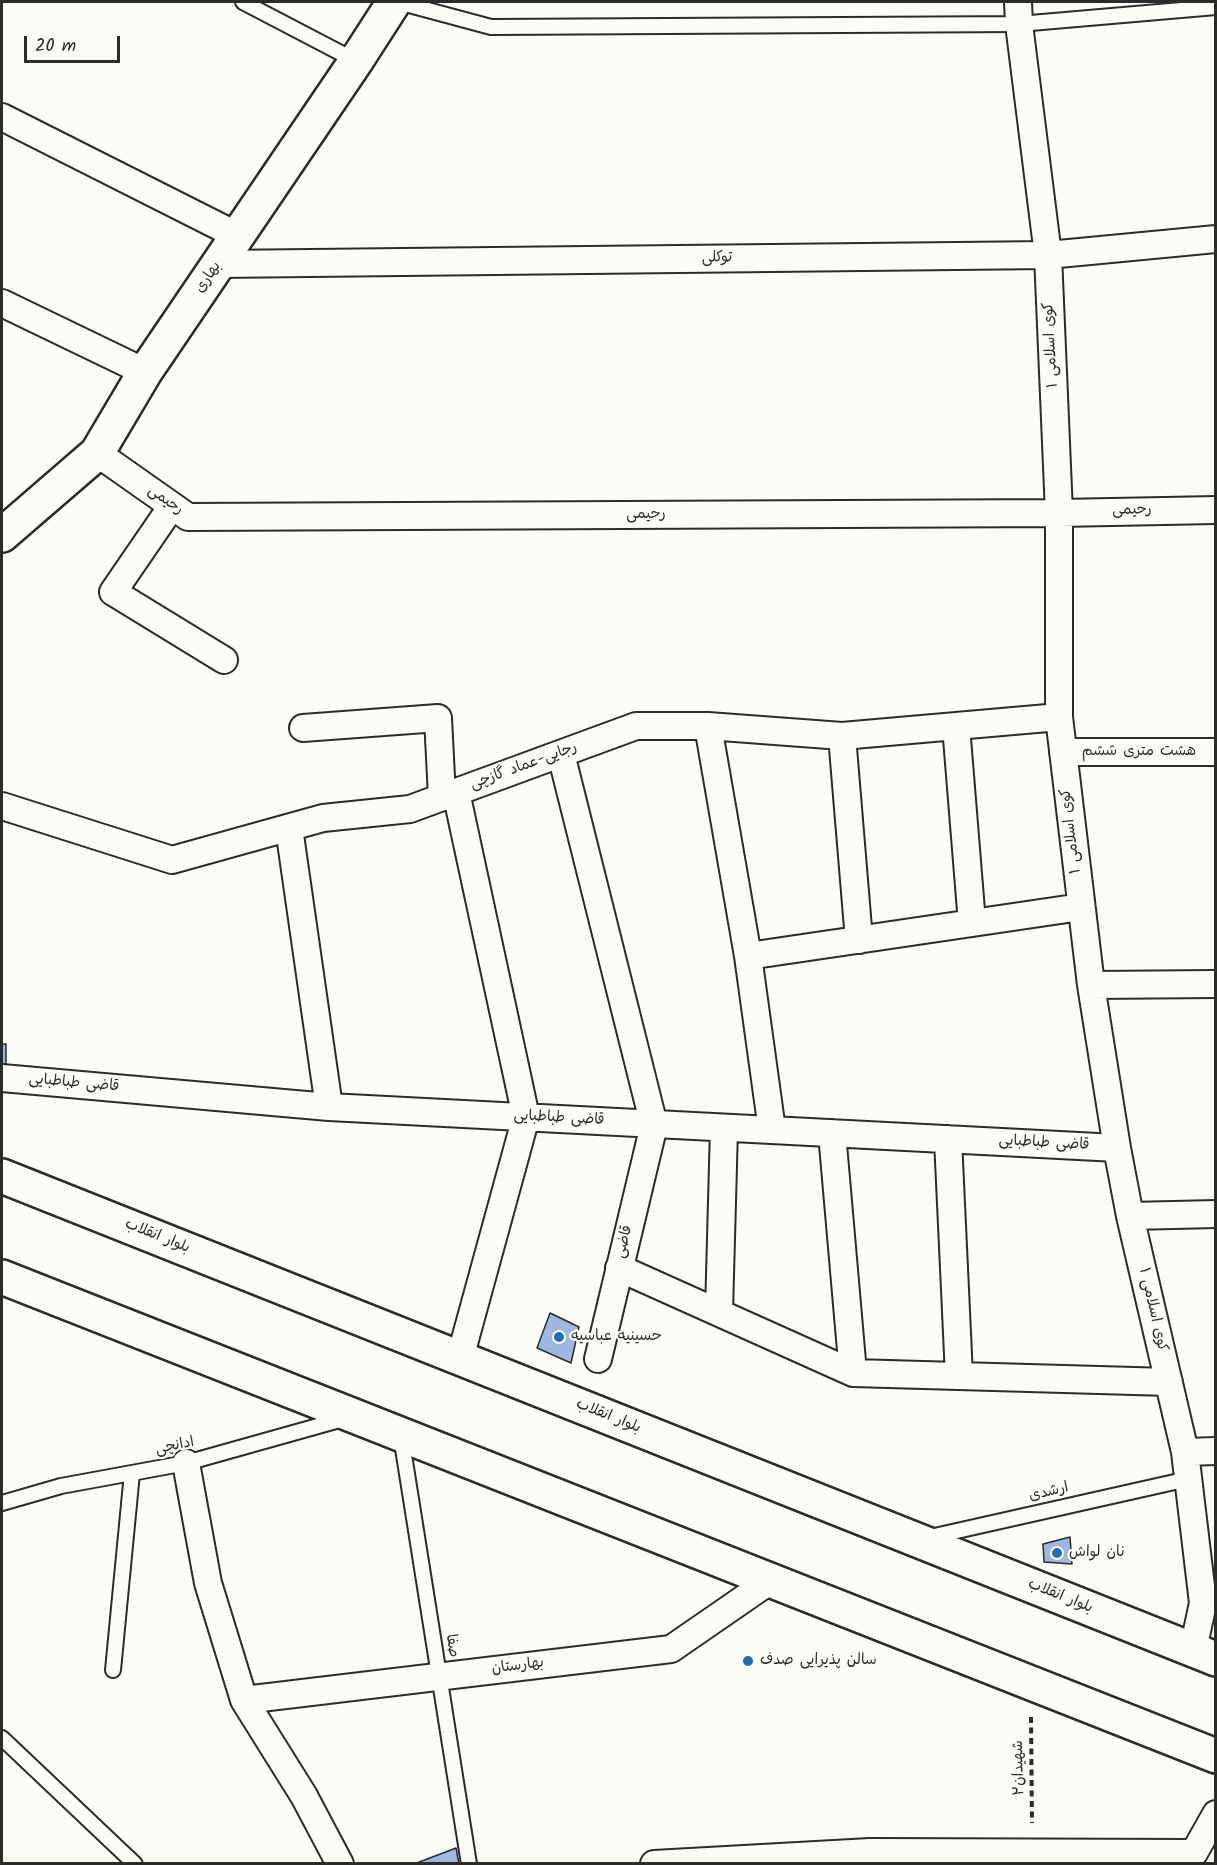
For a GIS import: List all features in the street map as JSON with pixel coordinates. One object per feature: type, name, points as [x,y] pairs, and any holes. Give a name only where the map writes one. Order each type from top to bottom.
[{"type":"main road","name":"بهاری","points":[[11,522],[97,453],[145,372],[396,2]]},
{"type":"main road","name":"بلوار انقلاب","points":[[2,1176],[1204,1654]]},
{"type":"main road","points":[[2,1277],[1215,1756]]},
{"type":"street","name":"کوی اسلامی ۱","points":[[1019,13],[1048,255],[1059,513],[1059,717],[1091,985],[1117,1148],[1130,1216],[1185,1452],[1203,1603],[1204,1654]]},
{"type":"street","points":[[2,117],[238,236]]},
{"type":"street","name":"توکلی","points":[[218,264],[1048,255],[1215,239]]},
{"type":"street","points":[[2,303],[145,372]]},
{"type":"street","name":"رحیمی","points":[[97,453],[188,517],[1059,513],[1215,510]]},
{"type":"street","points":[[172,506],[113,592],[224,660]]},
{"type":"street","name":"رجایی-عماد گازچی","points":[[2,806],[172,860],[323,818],[410,809],[636,726],[708,726],[842,736],[1059,717]]},
{"type":"street","points":[[303,728],[438,718],[449,795],[526,1117],[460,1358]]},
{"type":"street","points":[[708,726],[748,956],[772,1130]]},
{"type":"street","points":[[956,726],[972,923]]},
{"type":"street","points":[[842,736],[859,940]]},
{"type":"street","name":"هشت متری ششم","points":[[1063,752],[1215,752]]},
{"type":"street","points":[[561,754],[654,1125]]},
{"type":"street","points":[[289,828],[330,1107]]},
{"type":"street","points":[[748,956],[1081,907]]},
{"type":"street","points":[[1091,985],[1215,984]]},
{"type":"street","name":"قاضی طباطبایی","points":[[2,1078],[330,1107],[1117,1148]]},
{"type":"street","name":"قاضی","points":[[598,1359],[654,1125]]},
{"type":"street","points":[[719,1312],[724,1128]]},
{"type":"street","points":[[832,1133],[854,1373]]},
{"type":"street","points":[[948,1139],[959,1376]]},
{"type":"street","points":[[1130,1216],[1215,1214]]},
{"type":"street","points":[[619,1268],[854,1373],[1169,1382]]},
{"type":"street","points":[[1185,1452],[1215,1451]]},
{"type":"street","points":[[186,1463],[208,1583],[244,1700],[304,1796],[340,1863]]},
{"type":"street","name":"بهارستان","points":[[244,1700],[671,1649],[771,1580]]},
{"type":"street","points":[[654,1863],[869,1858],[993,1858],[1033,1853],[1091,1858],[1194,1858],[1215,1814]]},
{"type":"lane","points":[[243,2],[357,61]]},
{"type":"lane","points":[[396,2],[491,27],[1215,7]]},
{"type":"lane","name":"ادانچی","points":[[2,1503],[61,1486],[186,1463],[353,1416]]},
{"type":"lane","name":"صفا","points":[[401,1434],[469,1863]]},
{"type":"lane","points":[[113,1670],[132,1473]]},
{"type":"lane","name":"ارشدی","points":[[917,1540],[1188,1479]]},
{"type":"lane","points":[[2,1738],[135,1863]]},
{"type":"path","name":"شهیدان۲","points":[[1031,1683],[1033,1853]]},
{"type":"building","points":[[2,1044],[6,1044],[6,1073],[2,1073]]},
{"type":"building","name":"حسینیه عباسیه","points":[[550,1313],[579,1327],[571,1363],[537,1348]]},
{"type":"building","name":"نان لواش","points":[[1070,1537],[1072,1564],[1044,1562],[1043,1544]]},
{"type":"building","points":[[456,1848],[459,1864],[414,1864]]},
{"type":"place","name":"حسینیه عباسیه","points":[[559,1337]]},
{"type":"place","name":"نان لواش","points":[[1057,1553]]},
{"type":"place","name":"سالن پذیرایی صدف","points":[[748,1661]]}]
